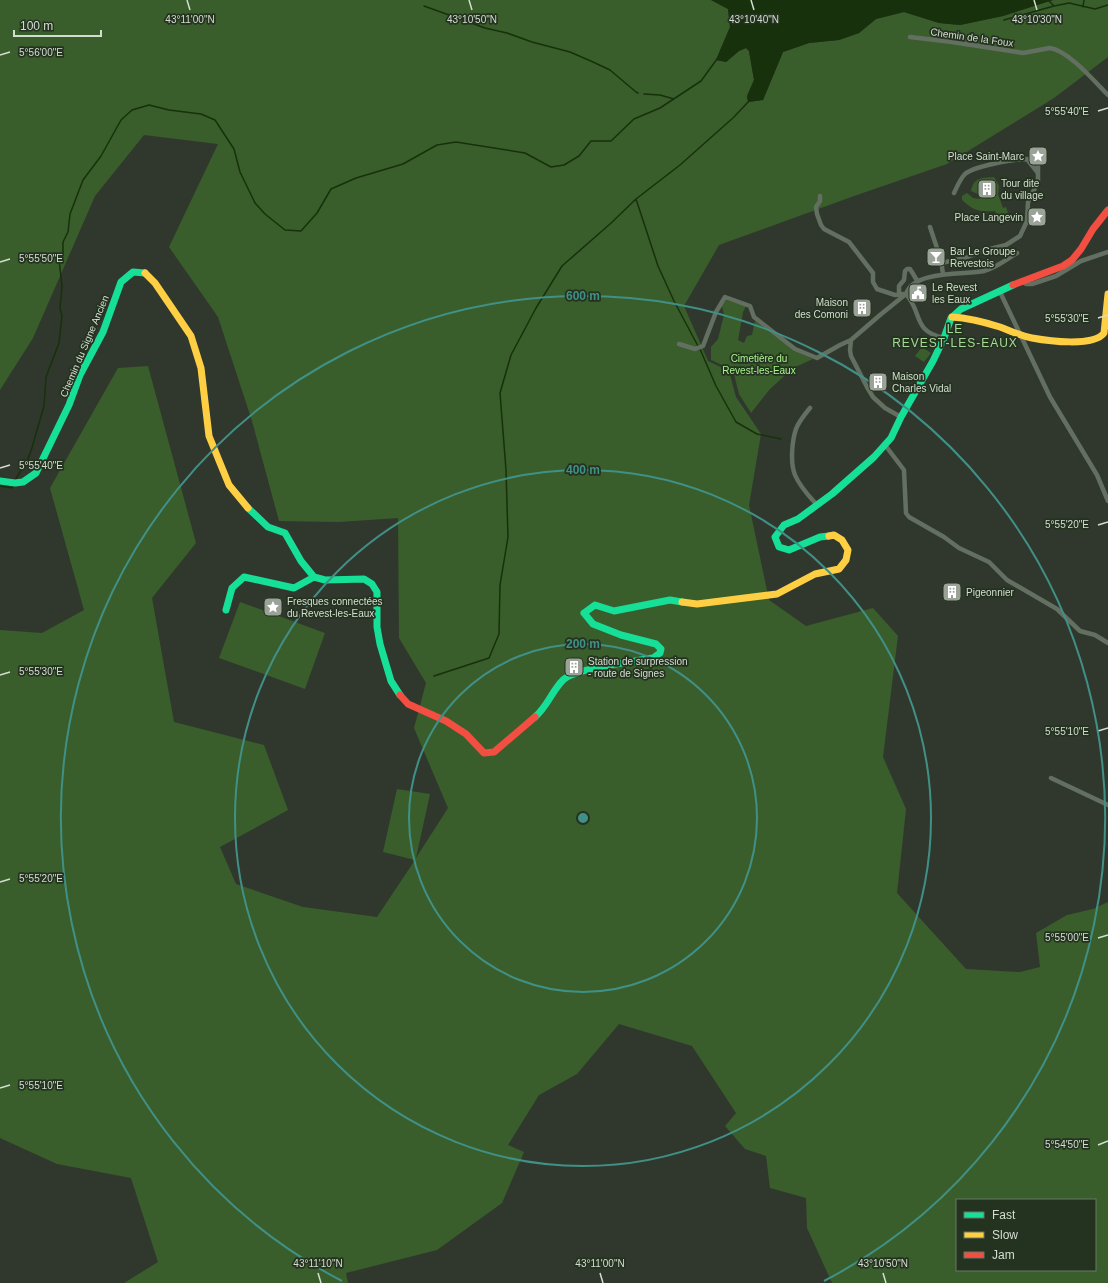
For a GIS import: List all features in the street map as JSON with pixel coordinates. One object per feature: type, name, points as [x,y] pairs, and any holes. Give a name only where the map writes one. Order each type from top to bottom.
[{"type":"street","name":"Chemin de la Foux","points":[[910,37],[1017,52],[1054,48],[1068,57],[1108,95]]},
{"type":"street","points":[[941,263],[965,258],[982,251],[1006,245],[1020,236],[1027,221],[1028,202],[1038,182],[1038,150]]},
{"type":"street","points":[[954,193],[965,174],[985,166],[1027,159],[1038,173]]},
{"type":"street","points":[[820,196],[820,201],[816,207],[817,214],[824,229],[849,242],[873,274],[873,282],[877,289],[894,295],[904,295]]},
{"type":"street","points":[[226,610],[232,588],[244,577],[294,588],[314,577],[325,580],[364,579],[372,584],[377,592],[377,627],[380,644],[391,681],[399,694],[408,704],[446,721],[466,734],[484,753],[492,754],[517,731],[540,713],[563,680],[576,672],[653,658],[660,653],[661,649],[656,644],[621,635],[592,624],[584,613],[595,605],[614,611],[670,600],[697,604],[777,594],[815,574],[839,569],[846,560],[848,550],[842,540],[834,535],[820,537],[789,550],[779,547],[775,537],[784,526],[798,519],[818,505],[874,457],[891,438],[901,417],[919,388],[944,338],[952,317],[961,309],[1022,281],[1056,269],[1072,260],[1085,245],[1093,229],[1108,210]]},
{"type":"street","points":[[930,227],[943,274]]},
{"type":"street","points":[[1022,281],[1026,284],[1032,284],[1056,276],[1081,261],[1108,252]]},
{"type":"street","points":[[679,344],[696,349],[702,346],[716,312],[725,297],[750,306],[754,317],[795,349],[817,358],[851,340],[918,282],[939,274],[959,274],[987,270],[1016,253]]},
{"type":"street","points":[[918,282],[910,268],[907,269],[905,271],[904,280],[900,283],[899,292],[911,302],[925,330],[944,338]]},
{"type":"street","name":"Chemin du Signe Ancien","points":[[0,481],[17,483],[28,481],[36,473],[69,405],[80,375],[103,332],[121,282],[133,272],[144,272],[154,283],[191,336],[202,368],[209,436],[220,459],[229,485],[246,506],[268,527],[285,533],[301,561],[314,577]]},
{"type":"street","points":[[1000,292],[1050,397],[1097,476],[1108,501]]},
{"type":"street","points":[[952,317],[982,322],[1019,333],[1027,337],[1089,341],[1102,336],[1107,328],[1106,302],[1108,294]]},
{"type":"street","points":[[851,340],[851,356],[866,387],[878,402],[901,417]]},
{"type":"street","points":[[810,408],[802,417],[796,428],[792,467],[800,484],[818,505]]},
{"type":"street","points":[[885,445],[904,470],[906,513],[909,518],[944,537],[959,548],[989,562],[1007,580],[1057,609],[1080,631],[1095,635],[1108,643]]},
{"type":"street","points":[[1051,778],[1108,806]]},
{"type":"green space","points":[[0,0],[711,0],[728,9],[730,27],[716,60],[726,62],[739,51],[746,48],[749,51],[754,80],[747,96],[748,102],[763,100],[783,52],[809,43],[839,40],[859,33],[876,19],[904,12],[939,23],[960,25],[1003,16],[1053,0],[1108,0],[1108,57],[1054,98],[947,164],[719,245],[684,306],[708,361],[729,371],[736,397],[761,434],[749,505],[769,600],[806,626],[873,608],[898,636],[883,757],[906,809],[897,893],[966,969],[1020,972],[1040,967],[1036,933],[1067,915],[1093,909],[1108,902],[1108,1283],[832,1283],[807,1228],[806,1198],[770,1188],[766,1156],[745,1149],[725,1126],[736,1113],[692,1046],[619,1024],[577,1074],[539,1095],[508,1145],[524,1152],[502,1203],[437,1250],[346,1273],[348,1283],[124,1283],[158,1262],[131,1178],[57,1164],[0,1138],[0,630],[42,633],[84,610],[50,488],[118,368],[148,366],[196,543],[152,598],[174,722],[264,745],[288,810],[220,847],[236,884],[303,907],[377,917],[415,860],[383,852],[397,789],[430,794],[416,858],[448,808],[414,728],[426,683],[399,638],[398,518],[339,522],[279,521],[252,421],[218,317],[169,247],[218,144],[144,135],[95,196],[33,338],[0,390]]},
{"type":"green space","points":[[994,177],[999,186],[998,194],[1003,208],[1006,207],[1008,213],[997,217],[995,211],[977,210],[962,200],[962,196],[967,193],[973,198],[980,199],[980,195],[971,191],[972,186],[979,179]]},
{"type":"green space","name":"Cimetière du Revest-les-Eaux","points":[[726,300],[746,306],[743,312],[738,340],[744,343],[747,336],[752,335],[755,321],[795,351],[813,359],[793,368],[770,389],[751,413],[739,394],[733,370],[711,360],[711,347],[718,339],[724,315],[722,306]]},
{"type":"green space","points":[[922,347],[931,353],[924,362],[915,356]]},
{"type":"green space","points":[[240,602],[325,633],[305,689],[219,658]]},
{"type":"shaded area","points":[[711,0],[1053,0],[1003,16],[960,25],[939,23],[904,12],[876,19],[859,33],[839,40],[809,43],[783,52],[763,100],[748,102],[747,96],[754,80],[749,51],[746,48],[739,51],[726,62],[716,60],[730,27],[728,9]]},
{"type":"waterway","points":[[1048,0],[1054,6],[1069,3],[1095,9],[1108,5]]},
{"type":"waterway","points":[[1083,7],[1084,0]]},
{"type":"waterway","points":[[424,6],[485,28],[570,52],[610,70],[638,93]]},
{"type":"waterway","points":[[1004,20],[1054,6]]},
{"type":"waterway","points":[[15,480],[27,461],[31,451],[44,406],[46,377],[59,343],[62,316],[60,308],[62,286],[59,259],[63,252],[63,242],[68,232],[70,214],[83,180],[101,156],[121,120],[132,110],[149,105],[169,110],[201,114],[215,120],[234,149],[240,172],[255,203],[265,214],[285,230],[301,231],[317,213],[331,189],[356,178],[403,164],[437,145],[456,142],[525,153],[551,167],[564,165],[579,156],[591,141],[611,141],[634,119],[660,108],[701,81],[717,59]]},
{"type":"waterway","points":[[644,94],[660,95],[674,99]]},
{"type":"waterway","points":[[434,676],[489,658],[499,634],[500,585],[508,537],[506,470],[500,393],[511,355],[536,308],[562,266],[636,199],[680,165],[734,117],[749,101]]},
{"type":"waterway","points":[[636,199],[658,266],[674,301],[698,346]]},
{"type":"waterway","points":[[700,349],[716,386],[736,422],[757,434],[781,439]]},
{"type":"waterway","points":[[0,486],[12,488],[13,486]]},
{"type":"traffic: fast","points":[[0,481],[15,483],[23,482],[36,473],[69,405],[80,375],[103,332],[121,282],[133,272],[145,273]]},
{"type":"traffic: fast","points":[[829,536],[820,537],[789,550],[779,547],[775,537],[784,525],[798,519],[832,494],[874,457],[891,438],[901,417],[933,361],[944,338],[951,318],[961,309],[1013,285]]},
{"type":"traffic: fast","points":[[248,508],[268,527],[285,533],[301,561],[314,577]]},
{"type":"traffic: fast","points":[[226,610],[232,588],[244,577],[294,588],[314,577],[325,580],[364,579],[372,584],[377,592],[377,627],[380,644],[391,681],[400,695]]},
{"type":"traffic: fast","points":[[535,717],[543,709],[559,684],[569,676],[591,669],[653,658],[660,653],[661,649],[656,644],[621,635],[593,624],[584,613],[595,605],[614,611],[670,600],[682,602]]},
{"type":"traffic: slow","points":[[145,273],[155,283],[191,336],[201,368],[209,436],[229,485],[248,508]]},
{"type":"traffic: slow","points":[[952,317],[982,322],[1024,336],[1039,339],[1081,342],[1099,337],[1104,333],[1108,294]]},
{"type":"traffic: slow","points":[[682,602],[697,604],[777,594],[815,574],[839,569],[846,560],[848,550],[842,540],[834,535],[829,536]]},
{"type":"traffic: jam","points":[[1013,285],[1063,266],[1072,260],[1108,210]]},
{"type":"traffic: jam","points":[[400,695],[408,704],[446,721],[466,734],[484,753],[494,752],[535,717]]},
{"type":"place","name":"Place Saint-Marc","points":[[1038,156]]},
{"type":"place","name":"Tour dite du village","points":[[987,189]]},
{"type":"place","name":"Place Langevin","points":[[1037,217]]},
{"type":"place","name":"Bar Le Groupe Revestois","points":[[936,257]]},
{"type":"place","name":"Le Revest les Eaux","points":[[918,293]]},
{"type":"place","name":"Maison des Comoni","points":[[862,308]]},
{"type":"place","name":"Maison Charles Vidal","points":[[878,382]]},
{"type":"place","name":"Pigeonnier","points":[[952,592]]},
{"type":"place","name":"Fresques connectées du Revest-les-Eaux","points":[[273,607]]},
{"type":"place","name":"Station de surpression - route de Signes","points":[[574,667]]},
{"type":"district","name":"LE REVEST-LES-EAUX","points":[[955,336]]}]
